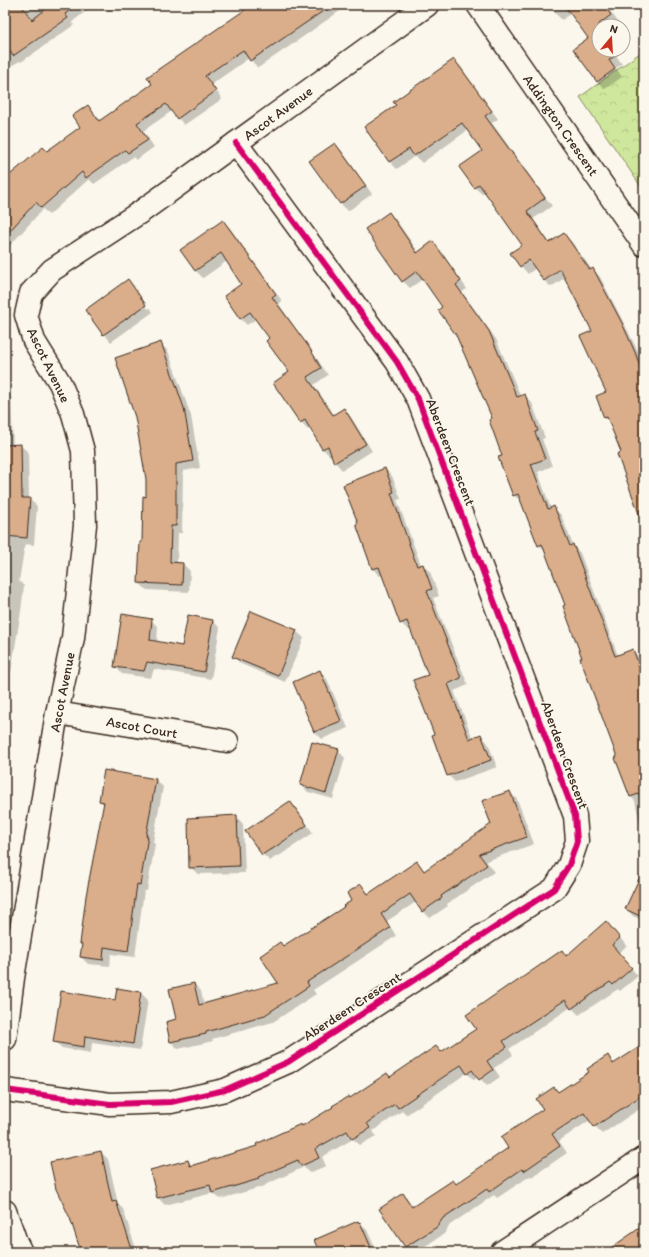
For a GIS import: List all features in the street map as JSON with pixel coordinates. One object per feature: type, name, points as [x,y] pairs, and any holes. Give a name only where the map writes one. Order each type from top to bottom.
[{"type":"street","name":"Ascot Avenue","points":[[5,1039],[13,978],[57,713],[73,638],[85,525],[83,451],[73,414],[60,383],[34,341],[26,315],[31,293],[52,270],[142,211],[427,5]]},
{"type":"street","name":"Addington Crescent","points":[[478,5],[644,246]]},
{"type":"street","name":"Aberdeen Crescent","points":[[5,1090],[110,1104],[171,1102],[225,1090],[288,1062],[554,889],[569,864],[577,841],[575,816],[418,399],[397,362],[236,143]]},
{"type":"street","name":"Ascot Court","points":[[57,713],[226,741]]},
{"type":"street","points":[[502,1252],[644,1158]]},
{"type":"street","points":[[5,1211],[21,1252]]},
{"type":"green space","points":[[644,50],[644,191],[580,97]]},
{"type":"building","points":[[5,5],[21,5],[32,20],[51,5],[77,5],[65,14],[68,18],[13,56],[5,44]]},
{"type":"building","points":[[252,5],[332,5],[250,61],[243,50],[205,76],[216,91],[177,119],[166,104],[137,123],[148,140],[128,153],[125,150],[86,178],[82,172],[41,208],[36,202],[5,236],[5,179],[43,147],[47,151],[80,127],[72,116],[88,105],[99,121],[152,84],[147,77]]},
{"type":"building","points":[[564,5],[604,5],[611,15],[607,18],[591,18],[591,58],[612,58],[609,60],[615,69],[597,82],[573,49],[588,38]]},
{"type":"building","points":[[454,59],[492,111],[485,116],[545,198],[527,211],[549,243],[564,233],[590,270],[593,268],[622,323],[635,352],[644,378],[644,522],[642,522],[617,454],[621,452],[607,417],[604,418],[596,396],[606,392],[580,336],[592,331],[560,269],[544,281],[529,260],[520,267],[510,253],[522,245],[479,184],[474,188],[459,167],[482,151],[462,123],[414,156],[409,149],[389,162],[364,127],[396,105],[393,102]]},
{"type":"building","points":[[335,143],[366,186],[340,204],[309,161]]},
{"type":"building","points":[[389,212],[417,253],[433,241],[461,281],[456,285],[489,331],[517,397],[525,394],[538,431],[535,432],[545,459],[531,464],[548,509],[554,506],[570,546],[573,544],[615,656],[633,649],[644,680],[644,792],[630,797],[615,758],[617,757],[580,658],[582,658],[563,606],[565,605],[542,544],[538,546],[518,494],[513,496],[498,457],[502,456],[489,420],[492,418],[456,335],[438,310],[442,307],[417,271],[402,282],[365,229]]},
{"type":"building","points":[[223,220],[276,294],[272,297],[309,347],[321,368],[307,377],[333,415],[344,408],[366,444],[334,463],[328,446],[322,449],[305,420],[300,423],[273,383],[289,372],[266,341],[269,338],[250,312],[240,319],[224,296],[241,284],[221,253],[195,271],[180,250]]},
{"type":"building","points":[[128,279],[146,305],[103,335],[85,310]]},
{"type":"building","points":[[161,342],[184,408],[193,461],[176,464],[176,526],[171,526],[170,562],[183,563],[182,585],[138,583],[140,542],[142,542],[143,496],[146,497],[146,479],[135,417],[115,358]]},
{"type":"building","points":[[21,444],[22,498],[30,498],[27,538],[5,536],[5,445]]},
{"type":"building","points":[[385,468],[394,492],[391,493],[417,566],[423,564],[432,589],[427,591],[461,678],[448,684],[469,739],[481,734],[491,760],[447,776],[432,735],[434,734],[413,680],[428,675],[407,621],[400,624],[379,567],[372,569],[356,524],[358,523],[343,485]]},
{"type":"building","points":[[251,611],[297,630],[278,676],[232,657]]},
{"type":"building","points":[[122,614],[152,619],[150,640],[182,646],[188,615],[213,620],[204,672],[147,662],[144,671],[114,667]]},
{"type":"building","points":[[320,670],[341,721],[314,732],[293,682]]},
{"type":"building","points":[[312,742],[339,749],[326,793],[300,785]]},
{"type":"building","points":[[104,770],[156,779],[146,836],[148,836],[140,885],[137,884],[128,951],[104,947],[103,960],[80,957],[82,944],[80,944],[86,896],[104,802],[99,801]]},
{"type":"building","points":[[510,791],[527,837],[479,854],[487,865],[441,896],[442,898],[422,912],[410,894],[381,914],[390,928],[307,982],[309,986],[265,1015],[206,1032],[206,1034],[170,1042],[166,1022],[176,1019],[169,989],[194,983],[199,1005],[278,983],[260,956],[280,942],[283,946],[344,907],[343,906],[351,901],[347,893],[361,884],[368,894],[417,861],[424,871],[491,824],[482,801]]},
{"type":"building","points":[[290,801],[307,825],[262,855],[245,831]]},
{"type":"building","points":[[237,815],[239,866],[189,868],[188,818]]},
{"type":"building","points":[[644,868],[644,918],[625,909]]},
{"type":"building","points":[[606,921],[620,938],[612,945],[632,968],[613,985],[610,982],[571,1009],[565,1000],[503,1041],[507,1047],[487,1061],[493,1070],[479,1080],[472,1070],[467,1074],[461,1065],[398,1108],[395,1104],[367,1123],[370,1128],[352,1139],[347,1131],[315,1149],[319,1158],[301,1166],[298,1160],[258,1177],[259,1179],[212,1193],[210,1185],[157,1198],[150,1170],[188,1160],[190,1166],[257,1146],[256,1144],[301,1124],[302,1126],[349,1096],[350,1098],[387,1073],[390,1077],[436,1046],[441,1052],[476,1029],[466,1015],[562,950],[566,956]]},
{"type":"building","points":[[117,988],[141,992],[133,1044],[85,1036],[84,1047],[53,1042],[61,991],[115,1000]]},
{"type":"building","points":[[644,1044],[644,1094],[594,1127],[584,1113],[552,1134],[560,1146],[524,1171],[522,1169],[489,1192],[487,1189],[443,1218],[437,1227],[405,1247],[379,1209],[403,1193],[412,1207],[453,1180],[456,1184],[508,1148],[501,1137],[543,1109],[536,1099],[554,1087],[558,1092],[589,1072],[587,1069],[608,1055],[613,1064]]},
{"type":"building","points":[[101,1151],[112,1202],[116,1201],[131,1246],[114,1252],[81,1252],[70,1218],[56,1189],[50,1162]]},
{"type":"building","points":[[358,1221],[359,1223],[360,1222],[373,1252],[319,1252],[314,1240]]},
{"type":"building","points":[[644,1225],[644,1252],[605,1252]]},
{"type":"cycle path","points":[[5,1090],[110,1104],[171,1102],[225,1090],[288,1062],[554,889],[569,865],[577,841],[575,816],[418,399],[397,362],[236,143]]}]
